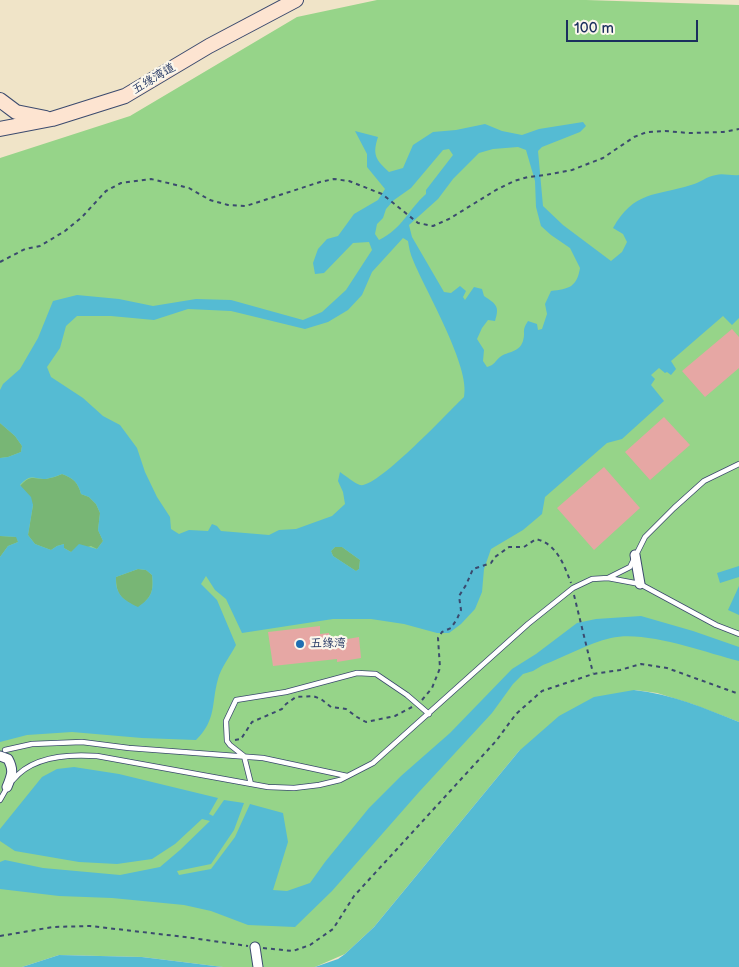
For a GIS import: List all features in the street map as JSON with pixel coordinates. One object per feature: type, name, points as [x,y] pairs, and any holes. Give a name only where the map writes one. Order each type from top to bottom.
[{"type":"main road","name":"五缘湾道","points":[[0,129],[52,119],[125,96],[209,46],[296,0]]},
{"type":"main road","points":[[0,100],[16,112],[52,119]]},
{"type":"street","points":[[635,555],[640,584]]},
{"type":"street","points":[[2,752],[8,759],[13,773],[7,787]]},
{"type":"street","points":[[255,947],[258,967]]},
{"type":"lane","points":[[608,578],[630,567],[645,537],[704,481],[739,464]]},
{"type":"lane","points":[[0,800],[7,787],[17,775],[28,768],[63,756],[97,756],[251,784],[294,788],[333,781],[348,776],[373,763],[528,624],[573,588],[592,580],[608,578],[640,584],[716,625],[739,634]]},
{"type":"lane","points":[[251,784],[244,756],[230,745],[227,740],[226,721],[236,700],[286,692],[357,673],[376,674],[407,695],[429,714]]},
{"type":"lane","points":[[2,752],[32,744],[82,742],[128,748],[263,758],[348,776]]},
{"type":"path","points":[[0,262],[25,249],[40,246],[65,231],[82,218],[106,191],[121,183],[151,179],[189,188],[210,200],[228,205],[246,206],[320,182],[334,179],[349,181],[382,194],[418,223],[433,226],[449,219],[496,190],[528,177],[572,170],[603,158],[634,137],[647,132],[714,132],[739,129]]},
{"type":"path","points":[[227,740],[241,740],[252,722],[264,715],[282,709],[296,697],[313,696],[321,699],[331,707],[346,709],[357,718],[366,722],[395,716],[418,704],[432,688],[440,668],[438,638],[442,632],[451,628],[457,619],[461,610],[459,596],[473,569],[492,563],[496,556],[509,547],[524,546],[536,539],[544,540],[561,558],[573,588],[593,674]]},
{"type":"path","points":[[0,936],[52,927],[90,926],[293,951],[310,944],[334,929],[354,896],[496,741],[516,714],[542,691],[593,674],[642,664],[667,668],[739,694]]},
{"type":"green space","points":[[377,0],[586,0],[739,5],[739,722],[657,693],[635,690],[519,751],[374,927],[345,954],[315,967],[223,967],[142,957],[59,955],[22,967],[0,967],[0,158],[130,116],[297,17]]},
{"type":"green space","points":[[0,423],[15,436],[22,446],[21,452],[0,458]]},
{"type":"green space","points":[[62,474],[74,481],[81,494],[89,497],[96,504],[100,513],[98,530],[103,541],[97,549],[91,546],[71,552],[64,548],[64,544],[51,550],[35,544],[28,535],[33,505],[20,486],[30,479],[46,479]]},
{"type":"green space","points":[[0,536],[17,537],[18,542],[8,546],[0,557]]},
{"type":"green space","points":[[335,547],[342,547],[360,560],[359,569],[356,571],[333,556],[331,551]]},
{"type":"green space","points":[[138,569],[146,570],[152,575],[153,581],[151,594],[138,608],[121,596],[117,589],[116,577]]},
{"type":"water","points":[[583,122],[586,126],[580,132],[542,147],[538,151],[543,206],[563,225],[611,261],[622,252],[627,242],[623,234],[613,228],[629,207],[637,201],[694,184],[713,176],[721,174],[739,175],[739,318],[732,325],[723,316],[671,361],[676,369],[671,375],[659,368],[651,375],[655,379],[651,385],[664,401],[622,439],[607,443],[545,497],[542,514],[523,530],[491,549],[484,569],[482,592],[475,609],[461,624],[449,633],[437,633],[404,624],[371,619],[333,619],[242,633],[226,599],[215,590],[206,576],[201,584],[217,600],[236,645],[219,675],[210,718],[203,732],[196,740],[72,732],[27,735],[0,742],[0,557],[8,546],[18,542],[16,537],[0,536],[0,458],[21,452],[22,446],[15,436],[0,423],[0,390],[3,384],[20,369],[38,338],[53,301],[77,295],[119,299],[153,306],[196,299],[231,300],[303,320],[322,312],[346,290],[372,250],[369,242],[353,243],[324,273],[315,274],[313,263],[318,249],[327,239],[338,236],[354,214],[378,200],[385,189],[367,167],[367,154],[355,131],[378,137],[375,148],[376,157],[389,172],[403,168],[413,145],[433,132],[456,130],[485,124],[502,131],[522,135],[539,129]],"holes":[[[518,147],[526,150],[535,181],[536,207],[541,226],[570,248],[580,268],[577,279],[571,286],[551,291],[545,304],[547,314],[542,329],[538,330],[537,324],[528,321],[524,330],[523,341],[519,348],[503,355],[487,367],[483,361],[484,350],[477,339],[488,320],[495,321],[496,306],[484,296],[482,289],[474,287],[465,300],[463,297],[466,291],[460,286],[451,293],[444,292],[412,237],[409,225],[438,199],[453,179],[479,153],[493,149]],[[449,149],[453,155],[426,190],[426,194],[394,230],[379,240],[375,234],[377,224],[383,218],[386,209],[394,200],[411,188],[443,150]],[[403,238],[408,241],[412,258],[446,328],[461,367],[464,397],[396,463],[369,483],[360,485],[340,472],[338,481],[343,492],[345,504],[332,516],[296,529],[279,530],[269,535],[221,531],[212,524],[208,531],[189,530],[179,534],[171,529],[170,517],[157,497],[145,472],[137,448],[120,425],[103,416],[83,398],[51,377],[47,367],[60,348],[66,326],[77,316],[111,316],[154,320],[188,309],[231,311],[305,329],[328,322],[348,310],[362,295],[372,272]],[[62,474],[77,483],[81,494],[89,497],[96,504],[100,513],[98,530],[103,541],[97,549],[79,544],[71,552],[64,548],[64,544],[51,550],[35,544],[28,535],[33,505],[31,497],[20,485],[32,477],[46,479]],[[335,547],[342,547],[360,560],[359,569],[356,571],[333,556],[331,551]],[[138,569],[146,570],[152,575],[151,594],[138,607],[121,596],[116,583],[116,577]]]},
{"type":"water","points":[[739,566],[739,577],[720,583],[717,573]]},
{"type":"water","points":[[739,586],[739,615],[728,610]]},
{"type":"water","points":[[641,616],[739,647],[739,661],[657,639],[625,636],[594,643],[523,674],[513,684],[492,713],[332,891],[295,927],[248,925],[211,911],[184,905],[112,898],[59,896],[0,889],[0,862],[5,860],[43,868],[120,875],[160,867],[210,821],[202,819],[175,844],[152,859],[117,864],[79,862],[15,851],[0,841],[0,829],[42,777],[57,769],[74,767],[119,774],[218,798],[209,814],[213,816],[224,800],[244,803],[234,830],[211,864],[177,871],[179,875],[211,869],[235,837],[250,804],[283,813],[288,842],[273,890],[287,891],[310,883],[369,808],[401,776],[450,733],[512,669],[536,654],[577,623],[596,619]]},
{"type":"water","points":[[634,690],[675,698],[739,722],[739,967],[315,967],[338,959],[374,927],[519,751],[559,716],[594,697]]},
{"type":"water","points":[[59,955],[142,957],[223,967],[22,967]]},
{"type":"building","points":[[732,329],[739,337],[739,368],[705,397],[682,371]]},
{"type":"building","points":[[664,417],[690,445],[650,480],[625,452]]},
{"type":"building","points":[[604,467],[640,508],[594,550],[557,508]]},
{"type":"building","name":"五缘湾","points":[[320,626],[320,634],[329,633],[330,642],[359,637],[361,658],[337,662],[337,659],[273,666],[268,632]]},
{"type":"place","name":"五缘湾","points":[[300,644]]}]
